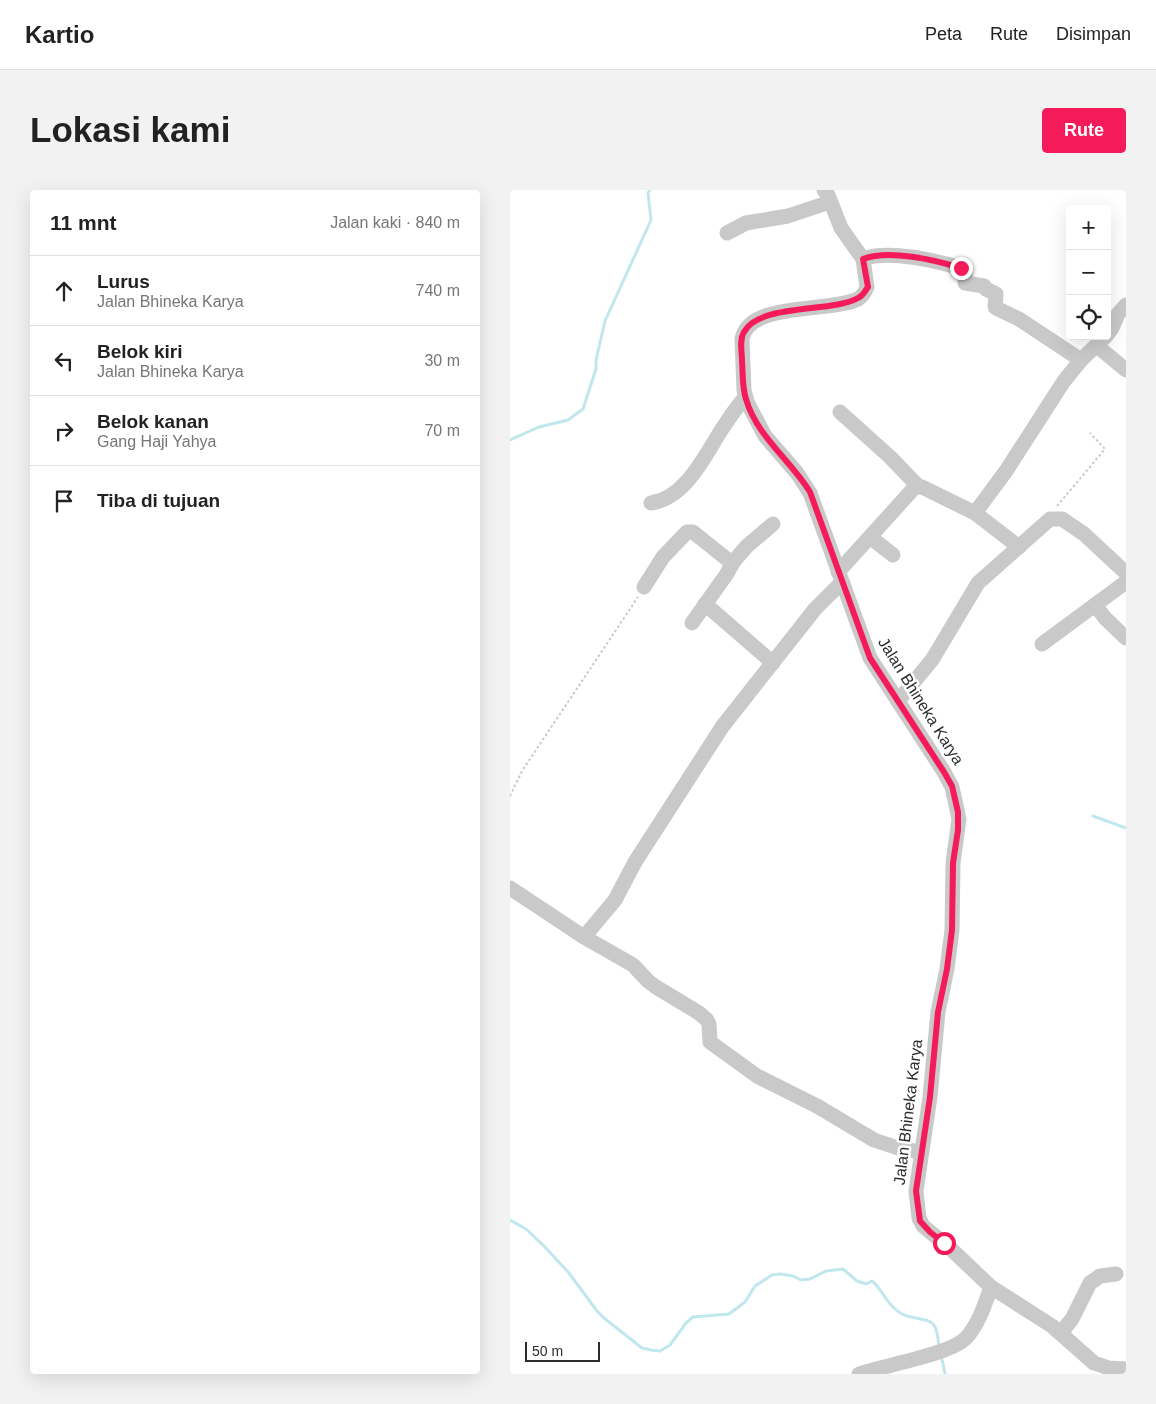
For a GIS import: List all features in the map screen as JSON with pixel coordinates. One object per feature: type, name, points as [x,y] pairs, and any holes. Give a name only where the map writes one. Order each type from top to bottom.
[{"type":"street","points":[[727,232],[746,223],[788,216],[831,194]]},
{"type":"street","name":"Jalan Bhineka Karya","points":[[831,194],[841,228],[863,259],[868,287],[862,296],[858,298],[846,302],[804,308],[768,316],[754,321],[746,328],[743,334],[742,345],[745,397],[766,436],[797,473],[810,492],[870,658],[952,786],[959,819],[953,863],[952,930],[947,969],[938,1012],[930,1097],[916,1191],[920,1221],[991,1287],[1062,1333],[1080,1352],[1094,1363],[1109,1368],[1126,1369]]},
{"type":"street","points":[[863,259],[876,256],[918,257],[964,269],[965,282],[984,286],[987,290],[996,294],[996,308],[1019,319],[1081,360]]},
{"type":"street","points":[[1111,329],[1118,314],[1126,306]]},
{"type":"street","points":[[974,513],[1006,471],[1064,380],[1102,340]]},
{"type":"street","points":[[1104,340],[1126,370]]},
{"type":"street","points":[[651,503],[665,500],[681,488],[745,397]]},
{"type":"street","points":[[840,412],[890,457],[918,486],[951,500],[974,513],[1019,547]]},
{"type":"street","points":[[584,937],[615,900],[635,862],[722,727],[816,609],[870,537],[912,489],[918,486]]},
{"type":"street","points":[[898,701],[932,660],[978,583],[1042,524],[1050,519],[1062,519],[1084,534],[1126,573]]},
{"type":"street","points":[[692,623],[734,561],[747,546],[772,524]]},
{"type":"street","points":[[644,587],[670,549],[688,531],[693,532],[724,557],[734,561]]},
{"type":"street","points":[[870,537],[893,555]]},
{"type":"street","points":[[1042,644],[1126,582]]},
{"type":"street","points":[[705,604],[773,663]]},
{"type":"street","points":[[1095,605],[1126,638]]},
{"type":"street","points":[[510,888],[584,937],[633,965],[656,988],[708,1020],[710,1042],[757,1076],[817,1106],[874,1140],[901,1149],[921,1152]]},
{"type":"street","points":[[1062,1333],[1072,1320],[1090,1283],[1100,1276],[1116,1274]]},
{"type":"street","points":[[859,1374],[937,1352],[964,1340],[980,1315],[991,1287]]},
{"type":"path","points":[[1050,519],[1054,510],[1106,448],[1090,433]]},
{"type":"path","points":[[510,796],[522,771],[644,587]]},
{"type":"waterway","points":[[510,440],[539,427],[568,420],[583,409],[596,369],[596,360],[605,321],[651,220],[648,193],[650,190]]},
{"type":"waterway","points":[[1093,816],[1126,828]]},
{"type":"waterway","points":[[510,1220],[526,1229],[544,1246],[569,1273],[597,1311],[642,1348],[660,1351],[670,1345],[686,1323],[693,1317],[729,1314],[745,1302],[755,1286],[772,1275],[793,1276],[801,1280],[810,1279],[826,1271],[843,1269],[857,1281],[866,1284],[872,1281],[891,1305],[900,1312],[931,1322],[936,1329],[939,1346]]},
{"type":"waterway","points":[[941,1355],[945,1374]]},
{"type":"route","points":[[944,1243],[923,1226],[920,1221],[916,1203],[916,1191],[930,1097],[938,1012],[947,969],[952,930],[953,863],[959,819],[956,800],[952,786],[944,772],[870,658],[810,492],[797,473],[766,436],[747,402],[744,390],[742,339],[746,328],[761,318],[787,311],[846,302],[862,296],[868,287],[863,259],[865,258],[876,256],[918,257],[961,268]]}]
